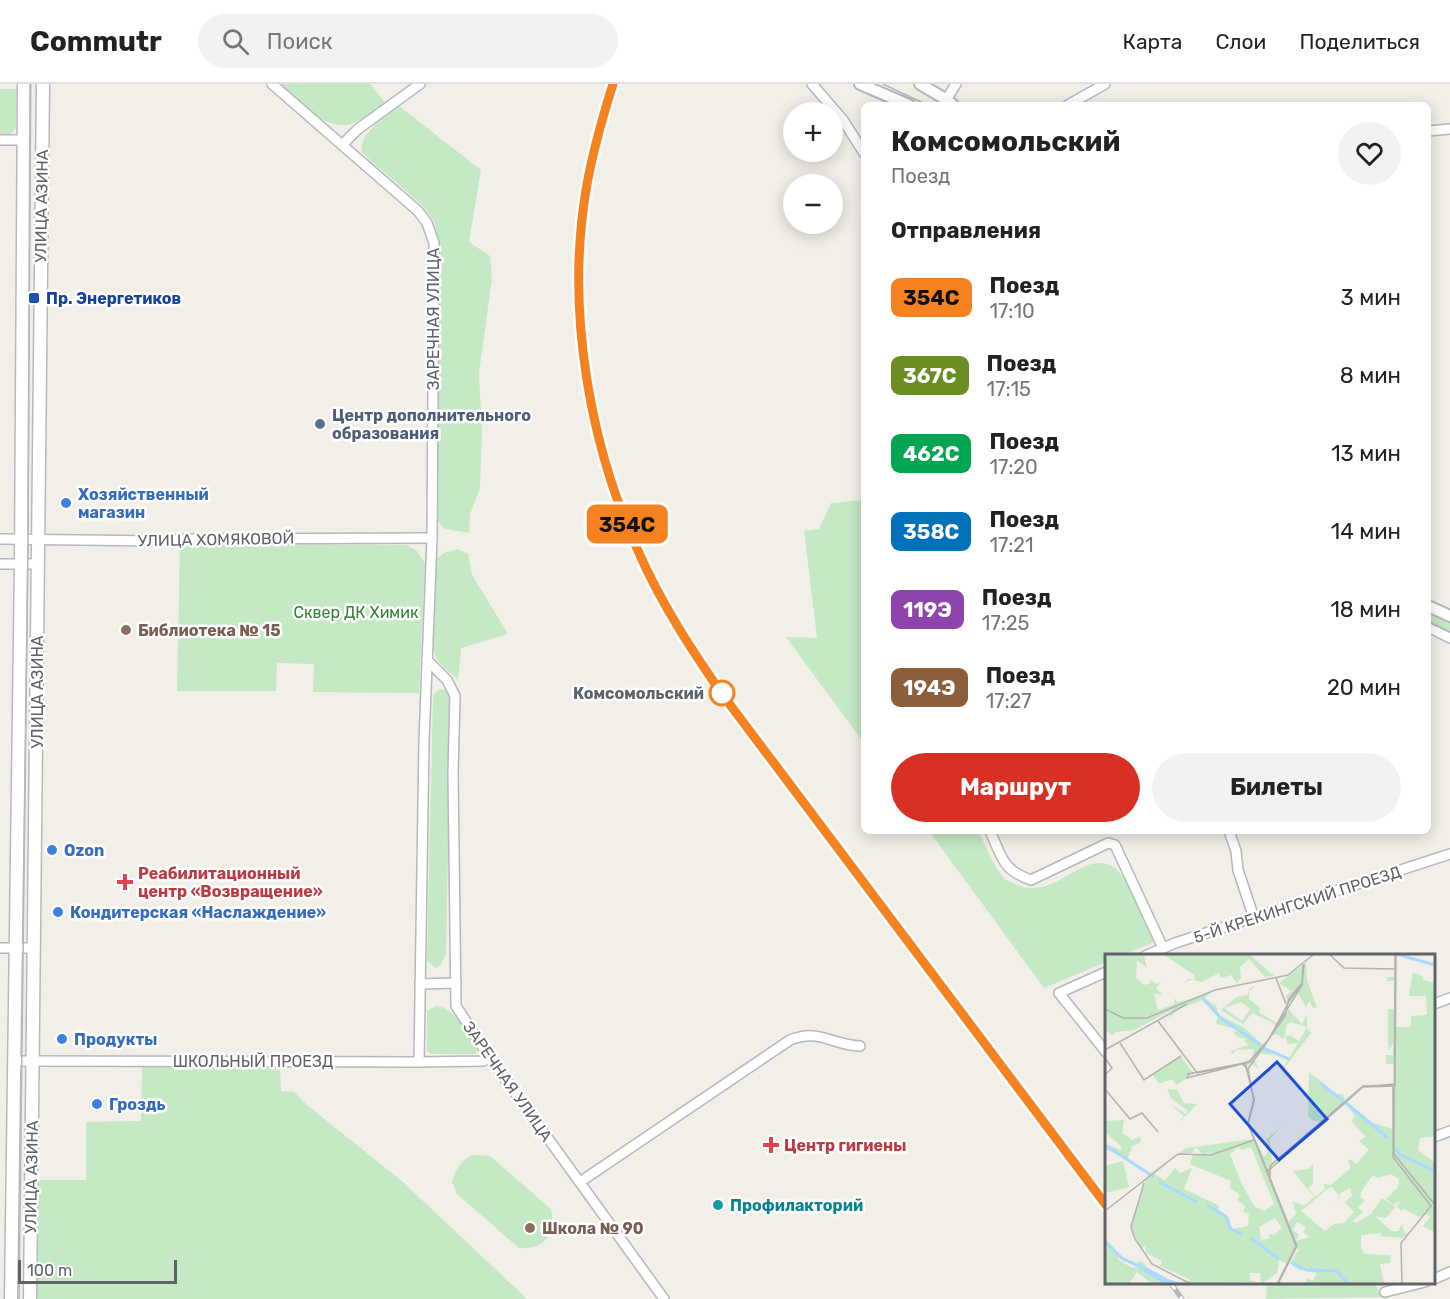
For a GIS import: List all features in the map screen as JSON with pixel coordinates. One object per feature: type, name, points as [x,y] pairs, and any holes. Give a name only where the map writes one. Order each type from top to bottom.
[{"type":"main road","name":"УЛИЦА АЗИНА","points":[[11,1299],[21,564],[24,84]]},
{"type":"main road","name":"УЛИЦА АЗИНА","points":[[30,1299],[43,84]]},
{"type":"street","name":"ЗАРЕЧНАЯ УЛИЦА","points":[[272,84],[418,211],[434,243],[432,538],[427,660],[419,1062]]},
{"type":"street","points":[[342,145],[358,129],[420,84]]},
{"type":"street","points":[[812,84],[843,120],[861,148]]},
{"type":"street","points":[[860,84],[901,102]]},
{"type":"street","points":[[920,84],[947,102]]},
{"type":"street","points":[[948,102],[956,84]]},
{"type":"street","points":[[1088,101],[1105,84]]},
{"type":"street","points":[[1431,130],[1450,129]]},
{"type":"street","points":[[0,140],[24,140]]},
{"type":"street","name":"УЛИЦА ХОМЯКОВОЙ","points":[[0,538],[159,541],[192,538],[432,538]]},
{"type":"street","points":[[0,564],[37,564]]},
{"type":"street","points":[[1431,607],[1450,616]]},
{"type":"street","points":[[1431,628],[1450,638]]},
{"type":"street","name":"ЗАРЕЧНАЯ УЛИЦА","points":[[427,660],[447,680],[455,696],[453,773],[456,1006],[490,1058],[664,1299]]},
{"type":"street","points":[[991,834],[1006,866],[1016,875],[1031,880],[1104,844],[1115,845],[1163,948]]},
{"type":"street","points":[[1231,834],[1238,870],[1254,918]]},
{"type":"street","name":"5-Й КРЕКИНГСКИЙ ПРОЕЗД","points":[[1150,954],[1450,854]]},
{"type":"street","points":[[0,948],[34,948]]},
{"type":"street","points":[[1105,973],[1059,993],[1105,1050]]},
{"type":"street","points":[[420,984],[456,983]]},
{"type":"street","points":[[1435,1004],[1450,998]]},
{"type":"street","points":[[580,1182],[790,1040],[802,1035],[813,1035],[823,1036],[839,1043],[860,1046]]},
{"type":"street","name":"ШКОЛЬНЫЙ ПРОЕЗД","points":[[15,1061],[419,1062],[483,1061],[490,1058]]},
{"type":"street","points":[[1435,1137],[1450,1131]]},
{"type":"street","points":[[1435,1279],[1450,1272]]},
{"type":"street","points":[[1385,1292],[1417,1284]]},
{"type":"green space","points":[[280,84],[370,84],[385,102],[354,123],[333,124],[314,114]]},
{"type":"green space","points":[[0,89],[16,89],[16,128],[9,136],[0,135]]},
{"type":"green space","points":[[399,106],[481,170],[469,242],[490,256],[492,278],[479,373],[482,433],[480,488],[470,514],[469,533],[445,529],[436,519],[439,243],[434,221],[421,204],[362,153],[364,139],[368,133]]},
{"type":"green space","points":[[861,500],[861,739],[786,637],[817,638],[804,531],[819,529],[831,503]]},
{"type":"green space","name":"Сквер ДК Химик","points":[[180,544],[406,545],[417,551],[425,563],[419,693],[313,692],[314,664],[277,663],[276,691],[177,691]]},
{"type":"green space","points":[[458,549],[468,554],[472,575],[508,634],[461,648],[458,680],[440,664],[435,656],[434,561],[444,553]]},
{"type":"green space","points":[[1431,613],[1450,622],[1450,635],[1431,626]]},
{"type":"green space","points":[[440,689],[446,690],[451,698],[446,953],[441,965],[436,968],[427,961],[433,697]]},
{"type":"green space","points":[[931,834],[980,834],[1003,877],[1028,888],[1054,883],[1089,865],[1100,863],[1112,866],[1124,879],[1155,942],[1125,954],[1105,954],[1105,962],[1044,988]]},
{"type":"green space","points":[[435,1006],[449,1011],[460,1022],[478,1047],[476,1054],[431,1054],[427,1051],[427,1011]]},
{"type":"green space","points":[[142,1065],[280,1065],[281,1091],[294,1092],[403,1182],[527,1299],[37,1299],[38,1180],[86,1180],[86,1122],[141,1121]]},
{"type":"green space","points":[[472,1155],[490,1156],[551,1209],[552,1226],[542,1243],[528,1248],[519,1248],[457,1194],[452,1182],[461,1163]]},
{"type":"green space","points":[[1267,1284],[1376,1284],[1382,1297],[1266,1299]]},
{"type":"tram line","points":[[19,1299],[28,539],[30,84]]},
{"type":"tram line","points":[[883,84],[921,102]]},
{"type":"tram line","points":[[1431,623],[1450,632]]},
{"type":"railway","points":[[613,84],[591,163],[586,190],[580,235],[578,282],[580,328],[595,422],[607,467],[639,553],[677,626],[722,694],[1105,1204]]},
{"type":"railway","points":[[1171,1284],[1182,1299]]},
{"type":"train","name":"354С","points":[[613,84],[599,127],[586,191],[580,250],[580,313],[586,377],[598,435],[616,497],[639,554],[673,618],[722,694],[1105,1204]]},
{"type":"place","name":"Пр. Энергетиков","points":[[34,298]]},
{"type":"place","name":"Центр дополнительного образования","points":[[320,424]]},
{"type":"place","name":"Хозяйственный магазин","points":[[66,503]]},
{"type":"place","name":"Библиотека № 15","points":[[126,630]]},
{"type":"place","name":"Комсомольский","points":[[722,693]]},
{"type":"place","name":"Ozon","points":[[52,850]]},
{"type":"place","name":"Реабилитационный центр «Возвращение»","points":[[125,882]]},
{"type":"place","name":"Кондитерская «Наслаждение»","points":[[58,912]]},
{"type":"place","name":"Продукты","points":[[62,1039]]},
{"type":"place","name":"Гроздь","points":[[97,1104]]},
{"type":"place","name":"Центр гигиены","points":[[771,1145]]},
{"type":"place","name":"Профилакторий","points":[[718,1205]]},
{"type":"place","name":"Школа № 90","points":[[530,1228]]}]
